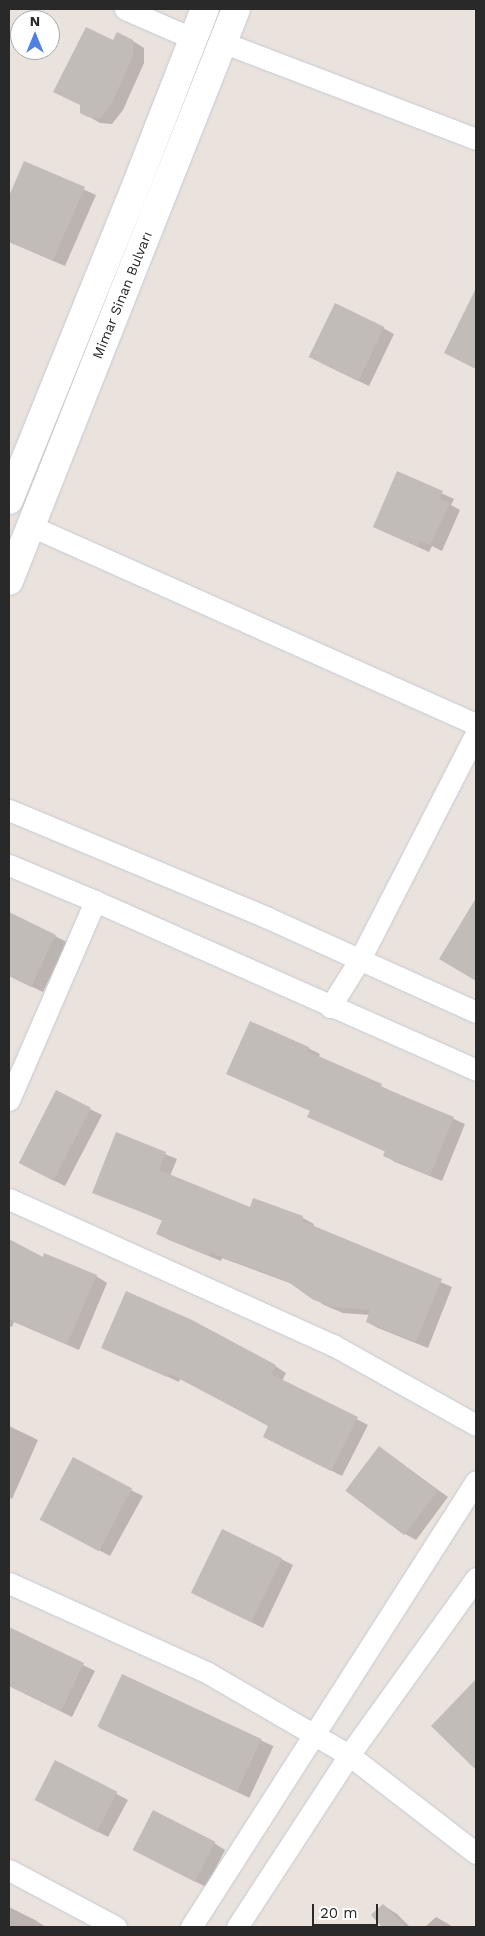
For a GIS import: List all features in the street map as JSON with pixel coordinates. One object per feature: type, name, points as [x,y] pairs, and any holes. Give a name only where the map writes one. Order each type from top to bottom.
[{"type":"main road","name":"Mimar Sinan Bulvarı","points":[[9,500],[125,216],[205,9]]},
{"type":"main road","name":"Mimar Sinan Bulvarı","points":[[9,581],[236,9]]},
{"type":"street","points":[[125,9],[194,39]]},
{"type":"street","points":[[222,42],[476,139]]},
{"type":"street","points":[[31,526],[476,724]]},
{"type":"street","points":[[330,1006],[360,959],[476,734]]},
{"type":"street","points":[[9,810],[268,918],[476,1012]]},
{"type":"street","points":[[9,865],[95,901],[476,1070]]},
{"type":"street","points":[[9,1100],[95,901]]},
{"type":"street","points":[[9,1199],[333,1345],[476,1425]]},
{"type":"street","points":[[191,1927],[476,1480]]},
{"type":"street","points":[[237,1927],[349,1755],[476,1578]]},
{"type":"street","points":[[9,1583],[208,1673],[314,1734],[349,1755],[476,1853]]},
{"type":"street","points":[[9,1870],[116,1927]]},
{"type":"building","points":[[86,27],[113,40],[117,32],[133,40],[133,56],[112,103],[100,119],[88,117],[80,113],[80,105],[53,92]]},
{"type":"building","points":[[24,161],[85,187],[53,260],[9,241],[9,196]]},
{"type":"building","points":[[476,288],[476,369],[444,353]]},
{"type":"building","points":[[335,303],[384,327],[358,381],[309,357]]},
{"type":"building","points":[[397,471],[443,491],[440,499],[450,503],[430,545],[420,541],[418,547],[373,527]]},
{"type":"building","points":[[476,898],[476,981],[439,959]]},
{"type":"building","points":[[9,912],[56,935],[31,987],[9,976]]},
{"type":"building","points":[[250,1021],[309,1047],[307,1051],[382,1084],[381,1087],[454,1117],[430,1176],[383,1156],[385,1151],[307,1117],[310,1111],[226,1074]]},
{"type":"building","points":[[56,1090],[91,1108],[54,1181],[19,1163]]},
{"type":"building","points":[[116,1132],[166,1152],[159,1170],[250,1207],[253,1198],[303,1216],[302,1221],[442,1279],[416,1342],[366,1322],[370,1310],[331,1307],[312,1299],[287,1281],[211,1253],[209,1256],[156,1234],[162,1220],[92,1193]]},
{"type":"building","points":[[9,1239],[43,1257],[44,1253],[97,1275],[67,1344],[9,1319]]},
{"type":"building","points":[[126,1291],[192,1320],[276,1365],[271,1374],[358,1417],[331,1471],[263,1437],[268,1426],[169,1373],[167,1377],[101,1348]]},
{"type":"building","points":[[379,1446],[438,1491],[404,1535],[345,1491]]},
{"type":"building","points":[[73,1457],[132,1488],[99,1551],[40,1520]]},
{"type":"building","points":[[222,1529],[282,1558],[251,1622],[191,1593]]},
{"type":"building","points":[[9,1627],[84,1663],[61,1711],[9,1686]]},
{"type":"building","points":[[122,1674],[262,1739],[237,1792],[97,1727]]},
{"type":"building","points":[[476,1679],[476,1770],[431,1726]]},
{"type":"building","points":[[55,1760],[117,1792],[97,1832],[35,1800]]},
{"type":"building","points":[[153,1810],[215,1842],[195,1882],[133,1850]]},
{"type":"building","points":[[383,1904],[406,1927],[382,1927],[371,1915]]}]
